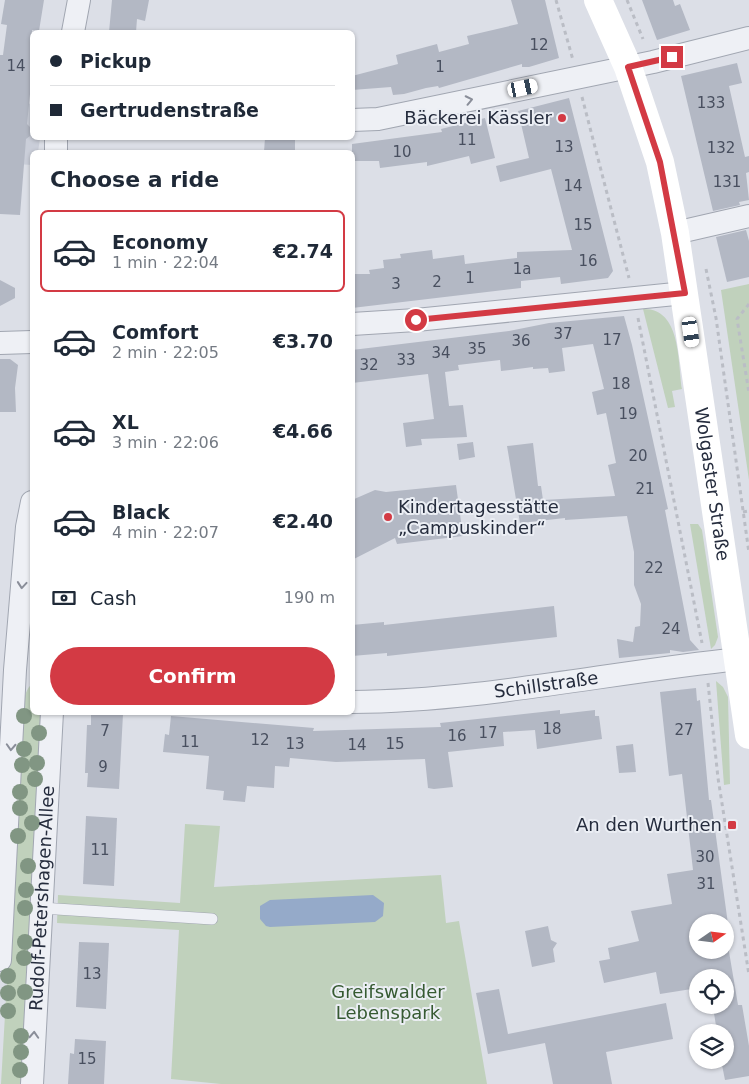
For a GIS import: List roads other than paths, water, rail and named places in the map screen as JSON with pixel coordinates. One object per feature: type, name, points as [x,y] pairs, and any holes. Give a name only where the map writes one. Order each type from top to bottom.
[{"type":"main road","name":"Wolgaster Straße","points":[[598,0],[628,67],[660,162],[675,232],[740,659],[749,735]]},
{"type":"street","points":[[73,30],[79,0]]},
{"type":"street","points":[[355,120],[378,119],[628,67],[749,38]]},
{"type":"street","points":[[675,232],[749,216]]},
{"type":"street","points":[[355,324],[685,293]]},
{"type":"street","points":[[0,343],[30,342]]},
{"type":"street","points":[[0,960],[24,671],[27,527],[30,512]]},
{"type":"street","name":"Schillstraße","points":[[355,702],[402,701],[520,689],[706,662],[740,659]]},
{"type":"street","name":"Rudolf-Petershagen-Allee","points":[[32,1084],[52,715]]},
{"type":"lane","points":[[41,908],[212,919]]},
{"type":"water","points":[[373,895],[384,903],[383,916],[375,922],[270,927],[266,926],[260,919],[260,906],[270,900]]},
{"type":"place","name":"Bäckerei Kässler","points":[[562,118]]},
{"type":"place","name":"Kindertagesstätte „Campuskinder“","points":[[388,517]]},
{"type":"place","name":"An den Wurthen","points":[[732,825]]},
{"type":"park label","name":"Greifswalder Lebenspark","points":[[388,1002]]}]
